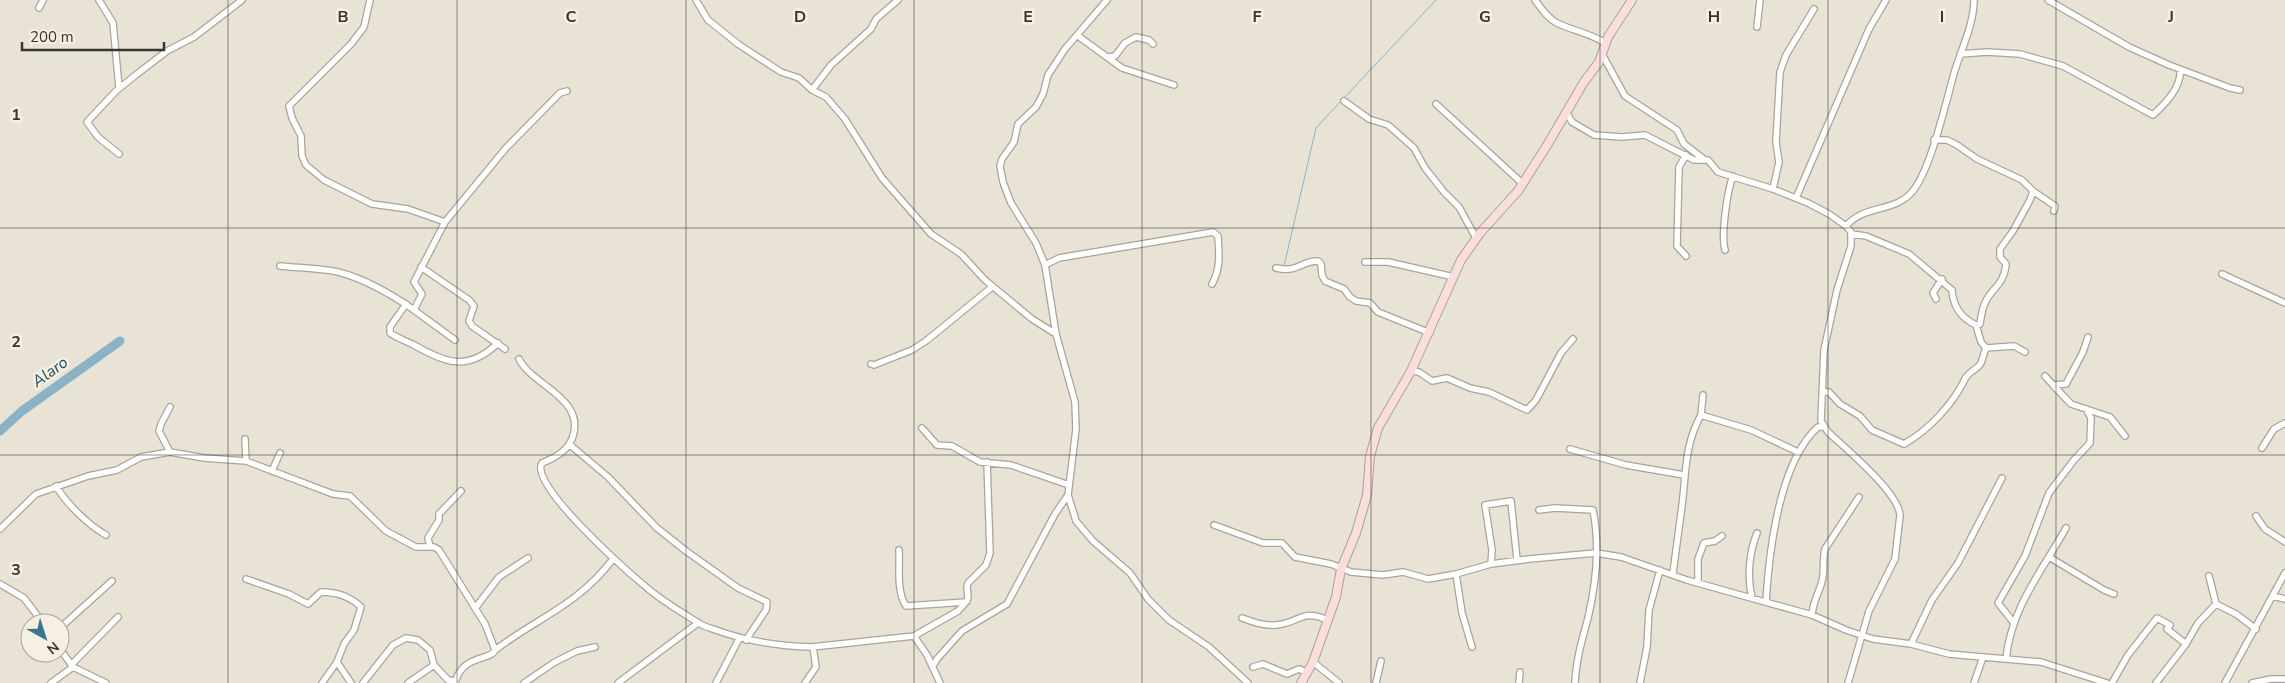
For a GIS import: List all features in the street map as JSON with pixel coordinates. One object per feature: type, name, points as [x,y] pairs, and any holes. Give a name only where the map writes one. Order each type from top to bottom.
[{"type":"street","points":[[40,8],[43,0]]},
{"type":"street","points":[[99,0],[113,22],[120,88]]},
{"type":"street","points":[[119,154],[98,137],[87,122],[120,88],[167,51],[194,37],[242,0]]},
{"type":"street","points":[[370,0],[364,26],[351,44],[290,106],[292,118],[301,136],[302,156],[306,165],[324,180],[372,204],[408,210],[445,222]]},
{"type":"street","points":[[696,0],[708,20],[738,44],[782,72],[799,78],[812,90],[826,97],[845,119],[882,178],[931,234],[961,254],[992,287],[1032,319],[1056,334]]},
{"type":"street","points":[[812,90],[831,65],[871,29],[876,19],[898,0]]},
{"type":"street","points":[[1107,0],[1065,49],[1048,75],[1043,94],[1036,107],[1018,124],[1014,142],[1002,158],[1000,166],[1003,182],[1011,203],[1036,243],[1045,265],[1056,334],[1072,390],[1076,420],[1068,495],[1076,521],[1093,541],[1130,573],[1148,599],[1169,620],[1209,647],[1248,683]]},
{"type":"street","points":[[1535,0],[1556,23],[1596,37],[1605,43]]},
{"type":"street","points":[[1301,683],[1313,662],[1336,597],[1341,569],[1356,533],[1367,495],[1370,456],[1376,434],[1411,371],[1461,260],[1476,238],[1523,184],[1584,82],[1596,66],[1605,43],[1632,0]]},
{"type":"street","points":[[1757,28],[1760,0]]},
{"type":"street","points":[[1796,198],[1869,29],[1886,0]]},
{"type":"street","points":[[1846,226],[1858,215],[1883,206],[1892,206],[1911,193],[1922,174],[1968,32],[1974,0]]},
{"type":"street","points":[[2051,1],[2129,47],[2180,69],[2240,90]]},
{"type":"street","points":[[1773,189],[1779,162],[1776,142],[1780,72],[1786,55],[1814,9]]},
{"type":"street","points":[[1078,36],[1122,68],[1174,85]]},
{"type":"street","points":[[1104,56],[1113,58],[1125,43],[1136,37],[1149,40],[1153,44]]},
{"type":"street","points":[[1602,54],[1625,96],[1677,130],[1684,144],[1712,164],[1718,172],[1796,198],[1829,214],[1846,226],[1851,234],[1850,246],[1837,290],[1824,350],[1821,421],[1824,427],[1888,491],[1900,507],[1900,515],[1895,559],[1870,611],[1848,683]]},
{"type":"street","points":[[1960,54],[2020,54],[2063,66],[2153,115],[2166,101],[2181,79],[2180,69]]},
{"type":"street","points":[[1596,66],[1609,67]]},
{"type":"street","points":[[414,310],[422,294],[414,282],[445,222],[506,148],[560,93],[567,92]]},
{"type":"street","points":[[1344,101],[1369,119],[1388,125],[1414,148],[1425,168],[1459,207],[1476,238]]},
{"type":"street","points":[[1436,104],[1523,184]]},
{"type":"street","points":[[1566,112],[1572,122],[1594,135],[1622,137],[1645,135],[1694,160],[1705,160]]},
{"type":"street","points":[[1934,140],[1946,140],[1977,159],[2022,180],[2033,191],[2055,206],[2054,211]]},
{"type":"street","points":[[1686,155],[1679,167],[1677,246],[1686,256]]},
{"type":"street","points":[[1724,250],[1722,240],[1729,188],[1733,176]]},
{"type":"street","points":[[1976,325],[1980,324],[1985,304],[2005,274],[2006,264],[2000,257],[2000,249],[2013,231],[2033,191]]},
{"type":"street","points":[[1045,265],[1059,258],[1213,232],[1218,236],[1220,265],[1218,275],[1212,284]]},
{"type":"street","points":[[1851,234],[1866,236],[1906,252],[1942,279],[1952,290],[1953,299],[1958,310],[1966,320],[1976,325],[1981,342],[1986,348]]},
{"type":"street","points":[[1276,268],[1289,271],[1312,261],[1318,261],[1321,264],[1322,275],[1325,281],[1344,289],[1356,301],[1370,303],[1378,312],[1430,332]]},
{"type":"street","points":[[1365,262],[1388,262],[1454,277]]},
{"type":"street","points":[[280,266],[338,272],[367,282],[406,304],[455,340]]},
{"type":"street","points":[[422,267],[469,300],[474,306],[469,321],[472,326],[505,349]]},
{"type":"street","points":[[2222,274],[2285,303]]},
{"type":"street","points":[[1936,299],[1933,293],[1942,279]]},
{"type":"street","points":[[871,364],[874,365],[912,350],[956,319],[992,287]]},
{"type":"street","points":[[406,304],[390,327],[390,333],[442,360],[454,363],[470,360],[489,351],[498,343]]},
{"type":"street","points":[[2053,385],[2066,384],[2083,352],[2088,337]]},
{"type":"street","points":[[1411,371],[1419,372],[1432,380],[1447,378],[1470,388],[1489,392],[1527,410],[1536,400],[1560,353],[1573,339]]},
{"type":"street","points":[[1986,348],[2014,346],[2025,352]]},
{"type":"street","points":[[1822,392],[1829,392],[1838,402],[1860,416],[1878,434],[1904,444],[1924,430],[1947,406],[1963,386],[1968,375],[1981,363],[1986,348]]},
{"type":"street","points":[[519,359],[532,375],[561,398],[572,413],[575,425],[573,439],[564,450],[540,466],[540,474],[563,506],[613,559],[671,607],[698,623],[739,639],[782,646],[791,644],[799,647],[813,647],[914,636],[958,611],[966,602],[968,583],[986,565],[990,553],[987,462]]},
{"type":"street","points":[[2045,376],[2071,404],[2110,417],[2126,436]]},
{"type":"street","points":[[1673,574],[1690,439],[1700,415],[1703,395]]},
{"type":"street","points":[[170,407],[159,431],[170,452]]},
{"type":"street","points":[[2014,624],[1998,603],[2025,556],[2049,493],[2074,460],[2090,443],[2091,418],[2086,409]]},
{"type":"street","points":[[1700,415],[1751,430],[1798,452]]},
{"type":"street","points":[[2262,448],[2274,429],[2285,423]]},
{"type":"street","points":[[1766,602],[1768,568],[1778,515],[1789,474],[1798,452],[1818,427],[1824,427]]},
{"type":"street","points":[[922,428],[937,446],[952,446],[980,462],[1011,465],[1069,485]]},
{"type":"street","points":[[246,439],[246,461]]},
{"type":"street","points":[[569,444],[608,477],[657,528],[738,588],[767,602],[766,610],[746,640]]},
{"type":"street","points":[[1570,449],[1626,465],[1684,475]]},
{"type":"street","points":[[0,528],[36,494],[56,486],[117,470],[141,457],[170,452],[204,458],[246,461],[333,494],[350,496],[386,531],[416,546],[439,550],[476,607],[487,628],[495,650]]},
{"type":"street","points":[[272,472],[280,453]]},
{"type":"street","points":[[1911,644],[1932,600],[1958,563],[2002,478]]},
{"type":"street","points":[[56,486],[60,494],[106,535]]},
{"type":"street","points":[[430,547],[428,538],[439,520],[439,514],[461,491]]},
{"type":"street","points":[[932,666],[936,659],[962,631],[1007,604],[1050,522],[1068,495]]},
{"type":"street","points":[[1812,615],[1814,597],[1822,580],[1822,558],[1825,549],[1859,498]]},
{"type":"street","points":[[1491,564],[1492,550],[1485,505],[1511,501],[1517,560]]},
{"type":"street","points":[[1539,510],[1555,508],[1593,510],[1596,526],[1593,588],[1588,618],[1579,649],[1575,683]]},
{"type":"street","points":[[2256,516],[2265,529],[2285,542]]},
{"type":"street","points":[[1214,525],[1263,543],[1282,543],[1295,557],[1331,564],[1341,569],[1383,575],[1403,572],[1428,579],[1456,574],[1491,564],[1517,560],[1596,553],[1621,557],[1698,582],[1812,615],[1873,639],[1911,644],[1950,654],[2041,662],[2107,683]]},
{"type":"street","points":[[2006,659],[2014,624],[2024,597],[2066,528]]},
{"type":"street","points":[[1752,598],[1749,585],[1750,569],[1757,533]]},
{"type":"street","points":[[1698,582],[1698,559],[1704,543],[1715,541],[1722,536]]},
{"type":"street","points":[[899,550],[899,577],[903,601],[906,606],[966,602]]},
{"type":"street","points":[[2049,557],[2114,594]]},
{"type":"street","points":[[476,607],[499,577],[528,558]]},
{"type":"street","points":[[363,683],[393,646],[406,638],[418,640],[430,650],[434,665],[448,680],[455,682],[468,662],[493,654],[495,650],[574,600],[599,577],[613,559]]},
{"type":"street","points":[[1640,683],[1647,646],[1648,610],[1660,570]]},
{"type":"street","points":[[1456,574],[1462,613],[1472,647]]},
{"type":"street","points":[[2227,683],[2285,574]]},
{"type":"street","points":[[2209,576],[2216,604]]},
{"type":"street","points":[[246,579],[289,594],[308,604],[321,592],[330,592],[350,598],[361,607],[354,630],[344,644],[337,662],[322,683]]},
{"type":"street","points":[[70,619],[112,581]]},
{"type":"street","points":[[0,584],[24,598],[35,613]]},
{"type":"street","points":[[2273,596],[2285,599]]},
{"type":"street","points":[[2216,604],[2236,614],[2256,629]]},
{"type":"street","points":[[2156,683],[2186,644],[2198,623],[2216,604]]},
{"type":"street","points":[[1242,618],[1260,624],[1276,625],[1306,614],[1328,620]]},
{"type":"street","points":[[51,683],[72,666],[118,617]]},
{"type":"street","points":[[2112,683],[2128,655],[2157,618],[2170,625],[2167,629],[2186,644]]},
{"type":"street","points":[[623,682],[698,623]]},
{"type":"street","points":[[914,636],[940,683]]},
{"type":"street","points":[[716,683],[739,639]]},
{"type":"street","points":[[524,683],[555,662],[577,651],[596,647]]},
{"type":"street","points":[[805,683],[816,667],[813,647]]},
{"type":"street","points":[[1974,683],[1983,657]]},
{"type":"street","points":[[1376,683],[1381,661]]},
{"type":"street","points":[[337,662],[351,683]]},
{"type":"street","points":[[1313,662],[1339,683]]},
{"type":"street","points":[[70,663],[72,666],[106,683]]},
{"type":"street","points":[[1253,667],[1264,664],[1287,674],[1299,669],[1308,673]]},
{"type":"street","points":[[408,683],[434,665]]},
{"type":"street","points":[[1519,683],[1520,672]]},
{"type":"street","points":[[2252,683],[2271,679],[2285,679]]},
{"type":"waterway","points":[[1344,98],[1436,0]]},
{"type":"waterway","points":[[1284,266],[1316,128],[1341,101]]},
{"type":"waterway","name":"Alaro","points":[[0,431],[22,411],[120,341]]}]
